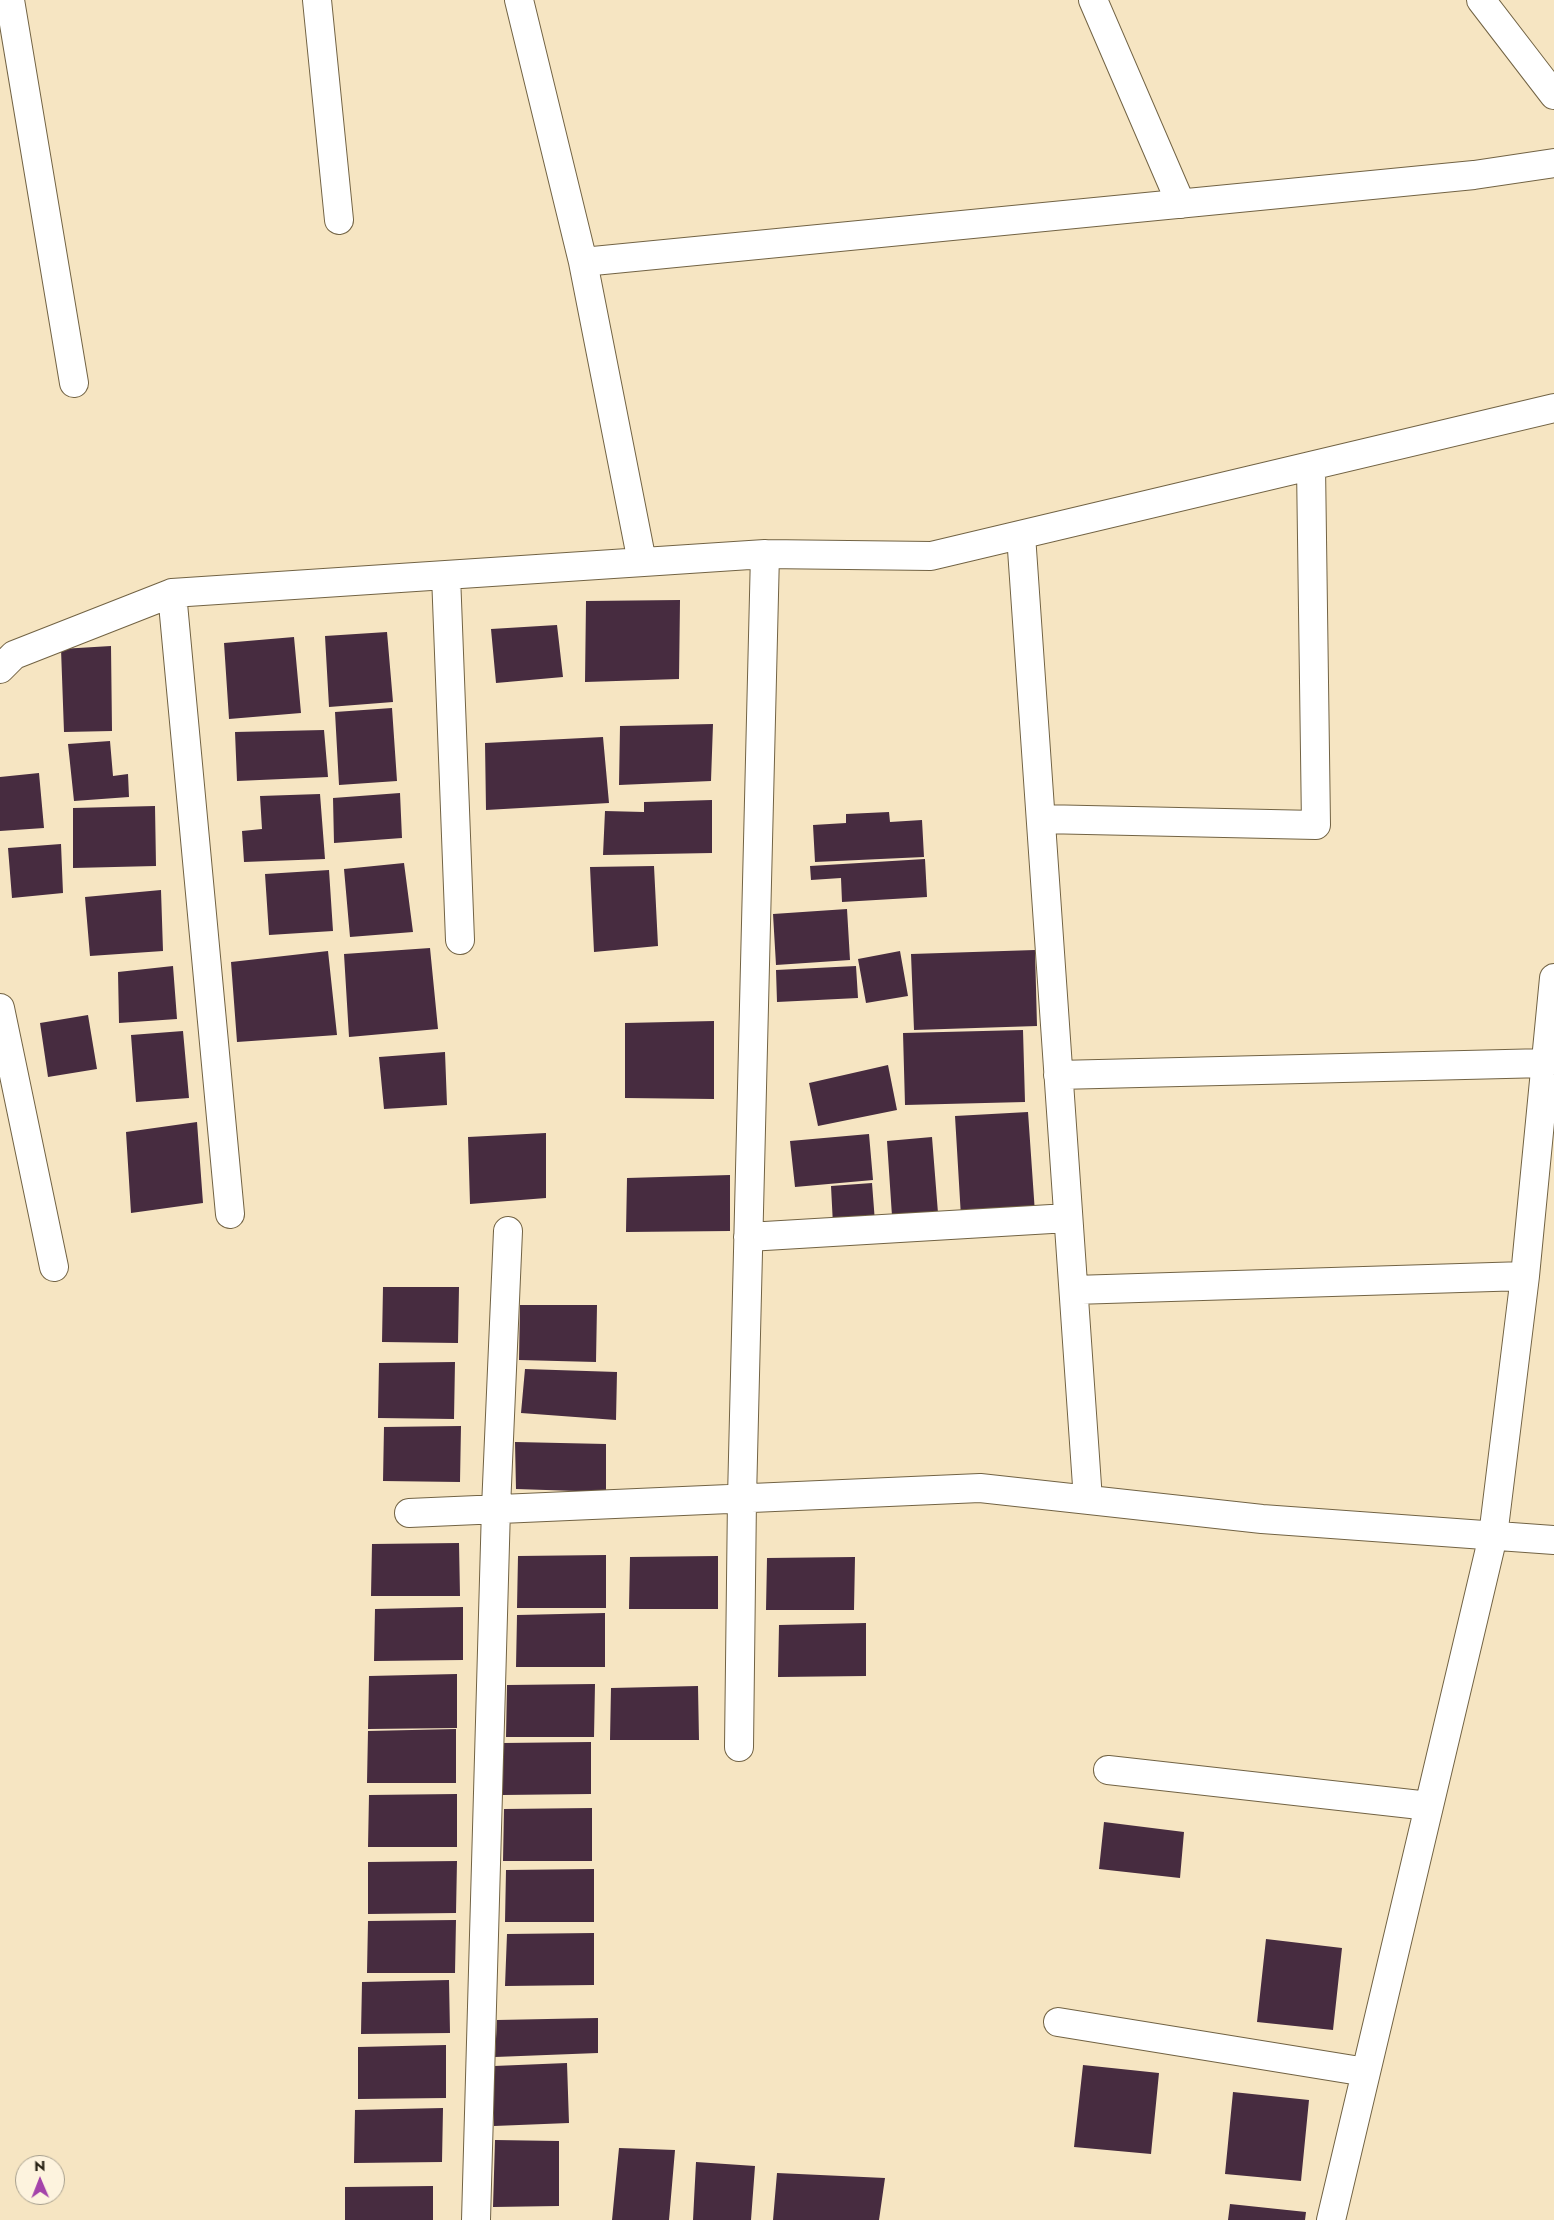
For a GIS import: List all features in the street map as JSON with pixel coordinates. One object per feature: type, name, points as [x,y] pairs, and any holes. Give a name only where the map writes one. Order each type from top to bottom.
[{"type":"street","points":[[10,0],[74,383]]},
{"type":"street","points":[[317,0],[339,220]]},
{"type":"street","points":[[519,0],[582,262],[642,562]]},
{"type":"street","points":[[1093,0],[1182,204]]},
{"type":"street","points":[[1481,0],[1554,95]]},
{"type":"street","points":[[582,262],[1474,175],[1554,163]]},
{"type":"street","points":[[5,655],[172,593],[765,554],[931,556],[1554,408]]},
{"type":"street","points":[[1040,820],[1316,824],[1312,466]]},
{"type":"street","points":[[1021,535],[1088,1500]]},
{"type":"street","points":[[738,1747],[742,1498],[765,554]]},
{"type":"street","points":[[446,574],[460,940]]},
{"type":"street","points":[[172,593],[230,1214]]},
{"type":"street","points":[[1332,2220],[1493,1536],[1525,1276],[1554,978]]},
{"type":"street","points":[[0,1008],[54,1267]]},
{"type":"street","points":[[1058,1075],[1546,1063]]},
{"type":"street","points":[[748,1237],[1068,1218]]},
{"type":"street","points":[[476,2220],[496,1508],[508,1231]]},
{"type":"street","points":[[1074,1290],[1525,1276]]},
{"type":"street","points":[[409,1513],[980,1488],[1262,1519],[1554,1540]]},
{"type":"street","points":[[1108,1770],[1429,1806]]},
{"type":"street","points":[[1058,2022],[1366,2072]]},
{"type":"building","points":[[680,600],[679,679],[585,682],[586,601]]},
{"type":"building","points":[[557,625],[563,677],[496,683],[491,629]]},
{"type":"building","points":[[387,632],[393,702],[329,707],[325,636]]},
{"type":"building","points":[[294,637],[301,713],[229,719],[224,643]]},
{"type":"building","points":[[111,646],[112,731],[64,732],[61,649]]},
{"type":"building","points":[[392,708],[397,781],[339,785],[335,712]]},
{"type":"building","points":[[713,724],[711,781],[619,785],[620,726]]},
{"type":"building","points":[[324,730],[328,777],[237,781],[235,732]]},
{"type":"building","points":[[603,737],[609,803],[486,810],[485,743]]},
{"type":"building","points":[[110,741],[113,776],[128,774],[129,797],[74,801],[68,744]]},
{"type":"building","points":[[39,773],[44,828],[0,831],[0,777]]},
{"type":"building","points":[[400,793],[402,838],[334,843],[333,798]]},
{"type":"building","points":[[320,794],[325,859],[244,862],[242,831],[262,829],[260,796]]},
{"type":"building","points":[[712,800],[712,853],[603,855],[605,811],[644,812],[644,802]]},
{"type":"building","points":[[155,806],[156,866],[73,868],[73,808]]},
{"type":"building","points":[[889,812],[890,822],[922,820],[924,857],[815,862],[813,825],[846,823],[846,814]]},
{"type":"building","points":[[61,844],[63,893],[12,898],[8,848]]},
{"type":"building","points":[[925,859],[927,897],[842,902],[841,878],[811,880],[810,866]]},
{"type":"building","points":[[404,863],[413,932],[350,937],[344,869]]},
{"type":"building","points":[[654,866],[658,946],[594,952],[590,867]]},
{"type":"building","points":[[329,870],[333,931],[269,935],[265,874]]},
{"type":"building","points":[[161,890],[163,951],[90,956],[85,897]]},
{"type":"building","points":[[847,909],[850,960],[776,965],[773,914]]},
{"type":"building","points":[[430,948],[438,1029],[349,1037],[344,954]]},
{"type":"building","points":[[1035,950],[1037,1026],[914,1030],[911,954]]},
{"type":"building","points":[[328,951],[337,1035],[237,1042],[231,962]]},
{"type":"building","points":[[900,951],[908,996],[866,1003],[858,959]]},
{"type":"building","points":[[173,966],[177,1019],[119,1023],[118,972]]},
{"type":"building","points":[[856,966],[858,998],[777,1002],[776,970]]},
{"type":"building","points":[[88,1015],[97,1069],[48,1077],[40,1023]]},
{"type":"building","points":[[714,1021],[714,1099],[625,1098],[625,1023]]},
{"type":"building","points":[[1023,1030],[1025,1102],[905,1105],[903,1033]]},
{"type":"building","points":[[183,1031],[189,1098],[136,1102],[131,1035]]},
{"type":"building","points":[[445,1052],[447,1105],[384,1109],[379,1057]]},
{"type":"building","points":[[888,1065],[897,1110],[818,1126],[809,1083]]},
{"type":"building","points":[[1028,1112],[1035,1213],[961,1217],[955,1116]]},
{"type":"building","points":[[197,1122],[203,1203],[131,1213],[126,1132]]},
{"type":"building","points":[[546,1133],[546,1198],[470,1204],[468,1137]]},
{"type":"building","points":[[869,1134],[873,1180],[795,1187],[790,1141]]},
{"type":"building","points":[[932,1137],[938,1213],[892,1216],[887,1141]]},
{"type":"building","points":[[730,1175],[730,1231],[626,1232],[627,1178]]},
{"type":"building","points":[[872,1183],[875,1222],[833,1225],[831,1186]]},
{"type":"building","points":[[383,1287],[459,1287],[458,1343],[382,1342]]},
{"type":"building","points":[[520,1305],[597,1305],[596,1362],[519,1360]]},
{"type":"building","points":[[455,1362],[454,1419],[378,1418],[379,1363]]},
{"type":"building","points":[[525,1369],[617,1372],[616,1420],[521,1413]]},
{"type":"building","points":[[461,1426],[460,1482],[383,1481],[384,1427]]},
{"type":"building","points":[[515,1442],[606,1444],[606,1492],[516,1489]]},
{"type":"building","points":[[459,1543],[460,1596],[371,1596],[372,1544]]},
{"type":"building","points":[[606,1555],[606,1608],[517,1608],[518,1556]]},
{"type":"building","points":[[718,1556],[718,1609],[629,1609],[630,1557]]},
{"type":"building","points":[[855,1557],[854,1610],[766,1610],[767,1558]]},
{"type":"building","points":[[463,1607],[463,1660],[374,1661],[375,1609]]},
{"type":"building","points":[[605,1613],[605,1667],[516,1667],[517,1615]]},
{"type":"building","points":[[866,1623],[866,1676],[778,1677],[779,1625]]},
{"type":"building","points":[[457,1674],[457,1728],[368,1729],[369,1676]]},
{"type":"building","points":[[595,1684],[594,1737],[506,1737],[507,1685]]},
{"type":"building","points":[[698,1686],[699,1740],[610,1740],[611,1688]]},
{"type":"building","points":[[456,1729],[456,1783],[367,1783],[368,1731]]},
{"type":"building","points":[[591,1742],[591,1794],[502,1795],[503,1743]]},
{"type":"building","points":[[457,1794],[457,1847],[368,1847],[369,1795]]},
{"type":"building","points":[[592,1808],[592,1861],[503,1861],[504,1809]]},
{"type":"building","points":[[1104,1822],[1184,1832],[1180,1878],[1099,1869]]},
{"type":"building","points":[[457,1861],[456,1913],[368,1914],[368,1862]]},
{"type":"building","points":[[594,1869],[594,1922],[505,1922],[506,1870]]},
{"type":"building","points":[[456,1920],[455,1973],[367,1973],[368,1921]]},
{"type":"building","points":[[594,1933],[594,1985],[505,1986],[507,1934]]},
{"type":"building","points":[[1266,1939],[1342,1948],[1333,2030],[1257,2022]]},
{"type":"building","points":[[449,1980],[450,2033],[361,2034],[362,1982]]},
{"type":"building","points":[[598,2018],[598,2053],[495,2057],[497,2020]]},
{"type":"building","points":[[446,2045],[446,2098],[358,2099],[358,2047]]},
{"type":"building","points":[[567,2063],[569,2123],[494,2126],[494,2066]]},
{"type":"building","points":[[1083,2065],[1159,2073],[1151,2154],[1074,2147]]},
{"type":"building","points":[[1233,2092],[1309,2100],[1301,2181],[1225,2174]]},
{"type":"building","points":[[443,2108],[442,2162],[354,2163],[355,2110]]},
{"type":"building","points":[[495,2140],[559,2141],[559,2206],[493,2207]]},
{"type":"building","points":[[619,2148],[675,2150],[669,2220],[612,2220]]},
{"type":"building","points":[[696,2162],[755,2166],[751,2220],[693,2220]]},
{"type":"building","points":[[777,2173],[885,2178],[879,2220],[773,2220]]},
{"type":"building","points":[[433,2186],[433,2220],[345,2220],[345,2187]]},
{"type":"building","points":[[1230,2204],[1306,2212],[1305,2220],[1228,2220]]}]
